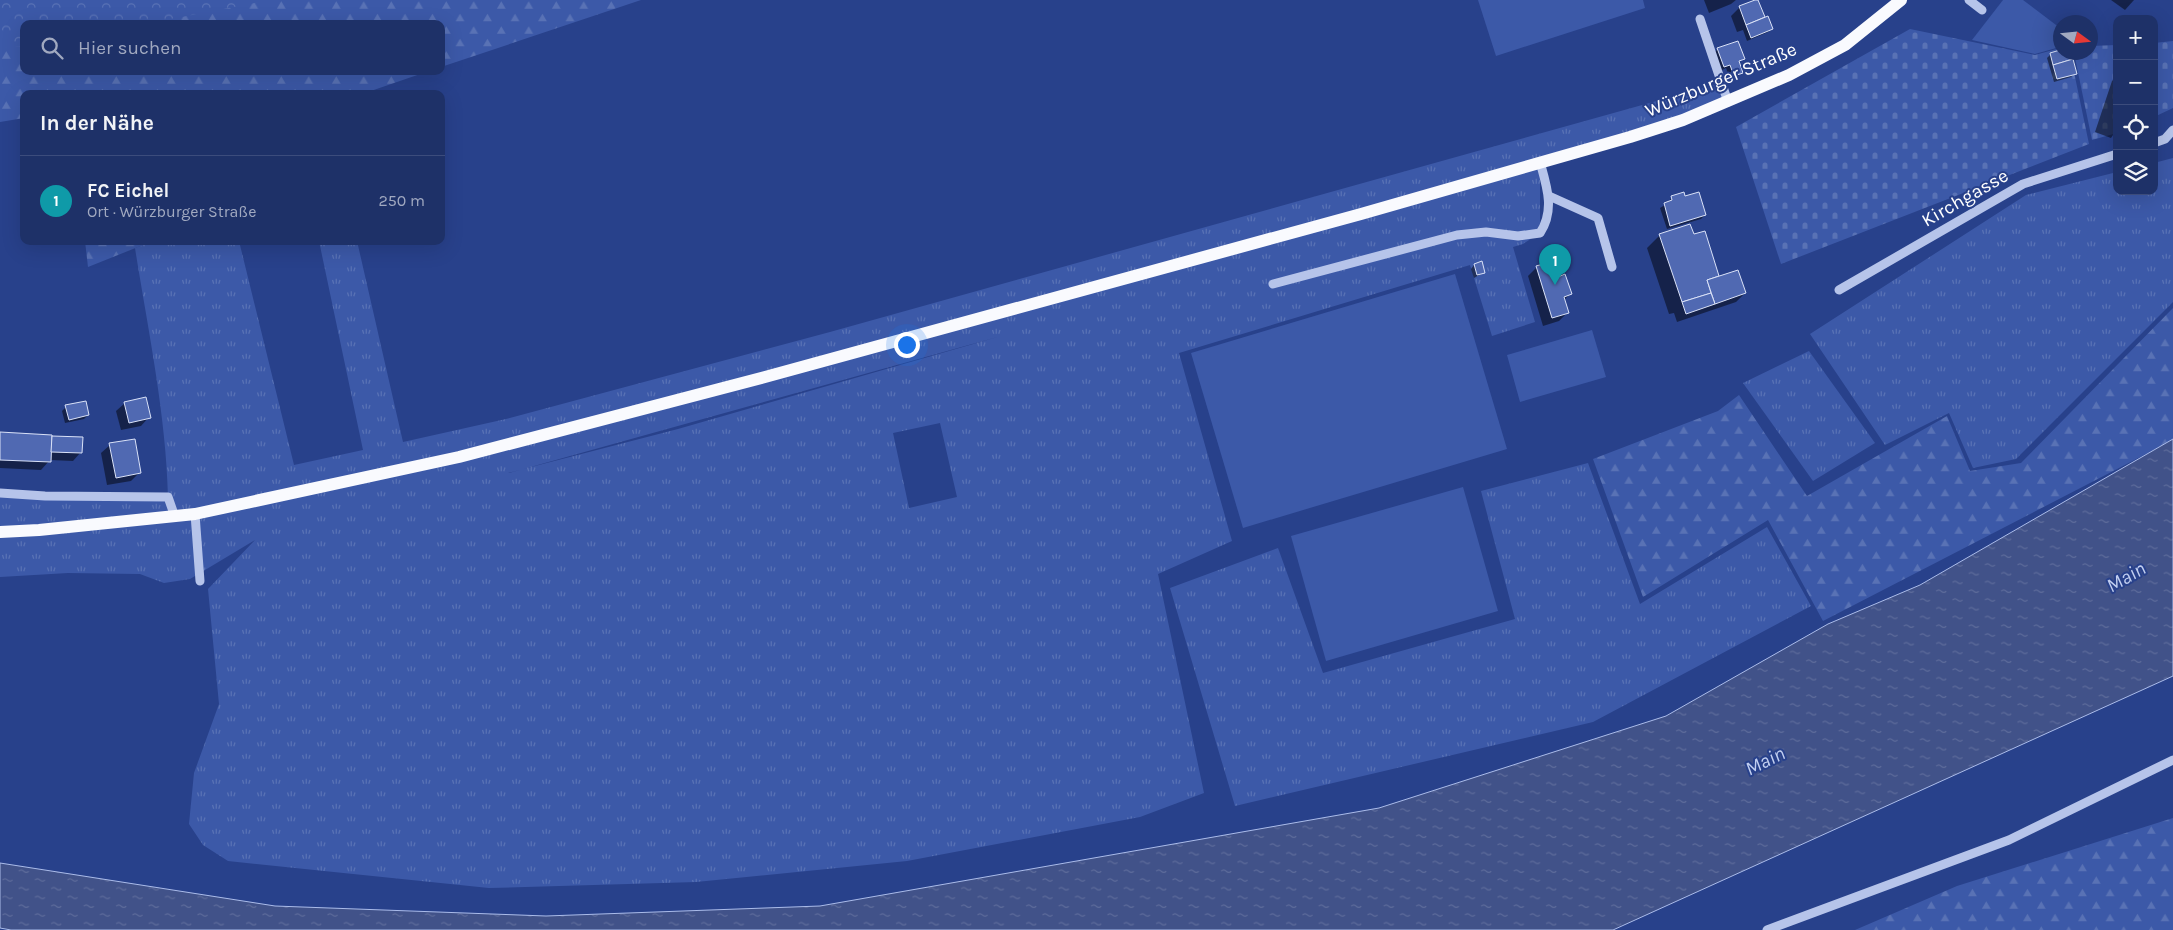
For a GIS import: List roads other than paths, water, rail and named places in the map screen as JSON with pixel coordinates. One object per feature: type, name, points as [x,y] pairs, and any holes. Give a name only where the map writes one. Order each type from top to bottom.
[{"type":"main road","name":"Würzburger Straße","points":[[0,532],[195,514],[459,457],[708,392],[1361,214],[1683,120],[1789,75],[1845,46],[1901,0]]},
{"type":"street","points":[[1969,0],[1982,10]]},
{"type":"street","points":[[1700,19],[1728,102]]},
{"type":"street","points":[[2158,142],[2165,139],[2173,130]]},
{"type":"street","name":"Kirchgasse","points":[[1839,290],[2023,184],[2113,155]]},
{"type":"street","points":[[1273,284],[1457,235],[1486,232],[1534,235],[1540,233],[1549,213],[1549,196],[1540,162]]},
{"type":"street","points":[[1549,196],[1598,218],[1612,267]]},
{"type":"street","points":[[0,493],[45,496],[168,497],[175,517]]},
{"type":"street","points":[[195,514],[200,581]]},
{"type":"street","points":[[1767,930],[2009,840],[2173,760]]},
{"type":"water","name":"Main","points":[[2173,439],[2173,676],[1613,930],[11,930],[0,928],[0,863],[275,906],[546,916],[820,906],[1379,808],[1666,716],[1828,624],[1920,585]]},
{"type":"place","name":"FC Eichel","points":[[1555,285]]}]
